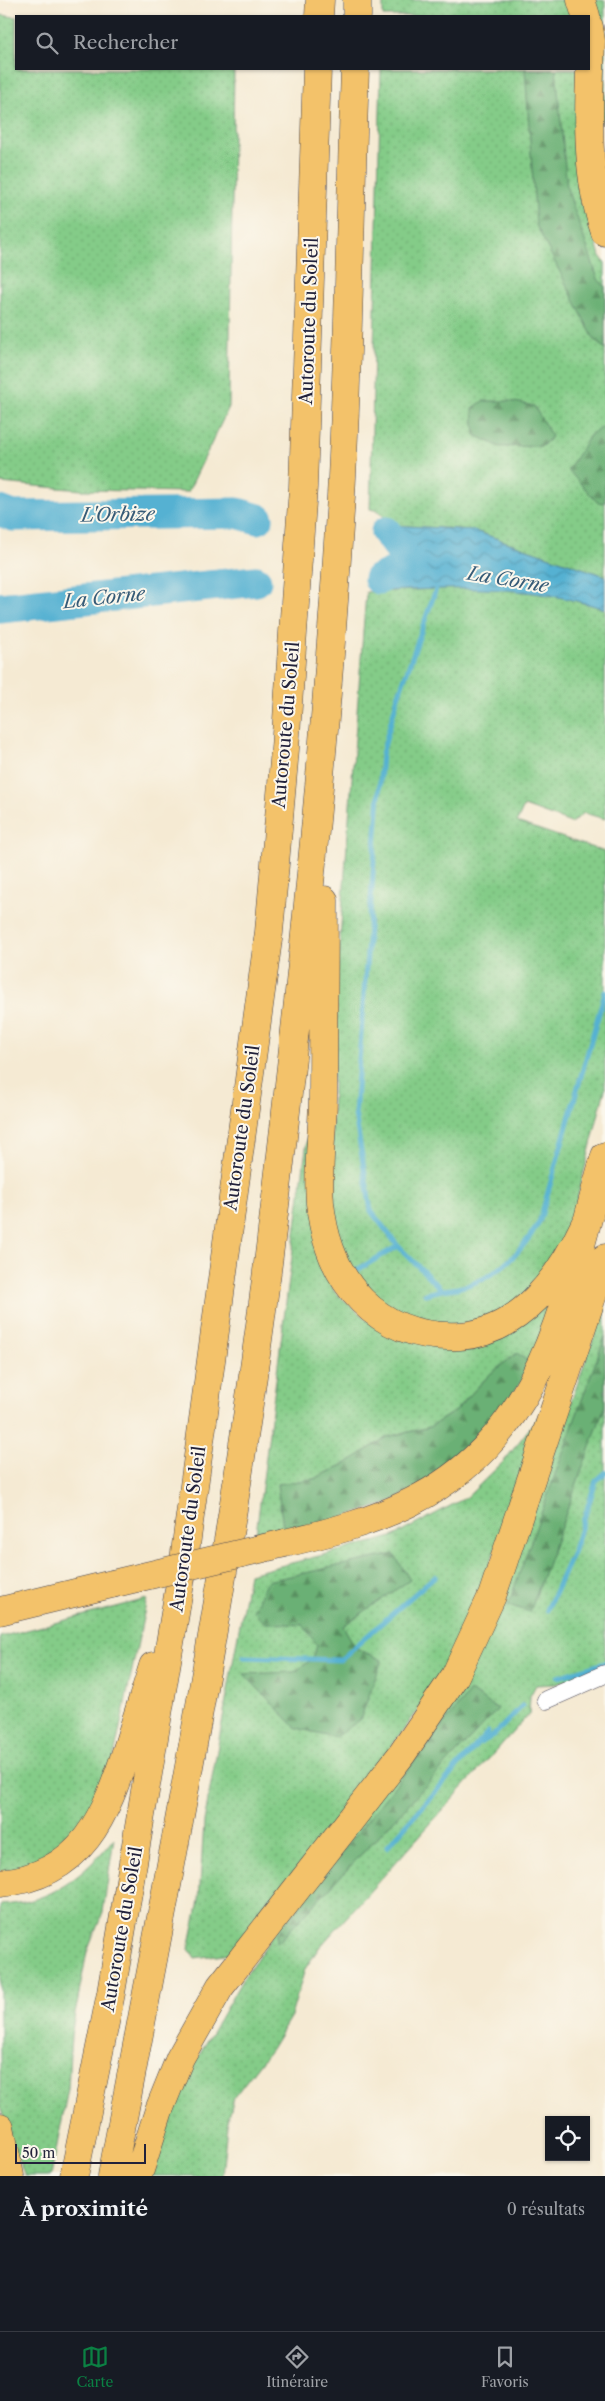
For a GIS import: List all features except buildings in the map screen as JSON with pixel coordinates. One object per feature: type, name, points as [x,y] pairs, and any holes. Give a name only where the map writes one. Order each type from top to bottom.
[{"type":"highway","points":[[319,15],[320,0]]},
{"type":"highway","points":[[357,0],[357,15]]},
{"type":"highway","points":[[580,0],[586,15]]},
{"type":"highway","points":[[590,34],[589,146],[596,202],[605,232]]},
{"type":"highway","name":"Autoroute du Soleil","points":[[74,2176],[112,1993],[184,1560],[269,932],[296,604],[303,487],[318,70]]},
{"type":"highway","name":"Autoroute du Soleil","points":[[112,2176],[183,1806],[233,1504],[271,1243],[300,986],[325,724],[341,492],[355,70]]},
{"type":"highway","points":[[594,182],[600,152],[605,139]]},
{"type":"highway","points":[[325,724],[323,1111],[320,1201],[326,1237],[335,1264],[348,1287],[360,1300],[394,1324],[431,1334],[471,1334],[498,1326],[535,1300],[567,1260],[584,1226]]},
{"type":"highway","points":[[0,1611],[111,1590],[284,1549],[349,1527],[410,1503],[460,1472],[491,1444],[519,1404],[549,1346],[567,1299],[584,1226],[605,1156]]},
{"type":"highway","points":[[284,1549],[328,1544],[404,1519],[430,1505],[478,1473],[501,1450],[527,1413],[601,1267]]},
{"type":"highway","points":[[138,2176],[158,2110],[180,2058],[220,1987],[402,1754],[455,1676],[492,1596],[601,1267]]},
{"type":"highway","points":[[0,1883],[33,1876],[61,1861],[80,1845],[102,1817],[118,1780],[184,1560]]},
{"type":"highway","points":[[0,1623],[111,1590]]},
{"type":"highway","points":[[0,2127],[10,2176]]},
{"type":"street","points":[[546,1700],[605,1674]]},
{"type":"green space","points":[[383,0],[569,0],[576,15],[383,15]]},
{"type":"green space","points":[[593,0],[605,0],[605,114],[600,124],[600,15]]},
{"type":"green space","points":[[0,15],[15,17],[15,70],[234,70],[229,407],[188,492],[81,490],[0,483]]},
{"type":"green space","points":[[381,70],[581,70],[576,171],[600,256],[605,263],[605,576],[472,530],[392,525],[378,511],[370,509]]},
{"type":"green space","points":[[525,70],[556,70],[567,188],[598,279],[605,287],[605,349],[595,341],[536,225]]},
{"type":"green space","points":[[483,401],[510,401],[534,406],[552,437],[542,446],[500,447],[475,435],[473,408]]},
{"type":"green space","points":[[605,426],[605,502],[598,503],[568,470],[591,434]]},
{"type":"green space","points":[[483,587],[544,594],[575,600],[605,609],[605,819],[584,813],[571,823],[524,806],[517,822],[605,852],[605,1089],[566,1243],[518,1304],[481,1324],[445,1325],[412,1319],[371,1295],[349,1269],[333,1230],[331,1168],[335,1005],[366,592]]},
{"type":"green space","points":[[311,1110],[319,1250],[334,1291],[372,1324],[438,1346],[554,1294],[527,1374],[490,1374],[455,1411],[430,1427],[387,1437],[347,1463],[314,1479],[278,1484],[284,1534],[255,1541]]},
{"type":"green space","points":[[605,1306],[605,1669],[556,1684],[536,1685],[530,1696],[529,1714],[318,1949],[305,1969],[291,2016],[271,2049],[234,2097],[227,2125],[222,2176],[152,2176],[168,2110],[242,1980],[496,1613]]},
{"type":"green space","points":[[605,1336],[605,1406],[530,1612],[508,1605]]},
{"type":"green space","points":[[517,1353],[529,1362],[527,1374],[464,1462],[387,1504],[284,1534],[277,1484],[314,1479],[347,1463],[387,1437],[430,1427],[455,1411],[490,1374]]},
{"type":"green space","points":[[538,1417],[544,1419],[452,1665],[238,1952],[195,1958],[189,1949],[199,1900],[204,1822],[249,1574],[392,1537],[467,1497],[505,1460]]},
{"type":"green space","points":[[394,1554],[410,1580],[343,1626],[356,1648],[382,1660],[360,1720],[335,1737],[296,1728],[244,1674],[294,1672],[313,1659],[317,1645],[303,1625],[265,1623],[253,1611],[267,1581]]},
{"type":"green space","points":[[147,1599],[113,1761],[94,1810],[48,1861],[0,1872],[0,1637]]},
{"type":"green space","points":[[470,1691],[498,1709],[277,1944],[277,1934]]},
{"type":"green space","points":[[114,1838],[103,1912],[87,1952],[71,2035],[68,2089],[51,2176],[25,2176],[11,2141],[0,2105],[0,1905],[35,1899],[65,1885],[91,1864]]},
{"type":"water","points":[[392,525],[472,530],[605,576],[605,609],[548,595],[521,592],[468,589],[384,591]]},
{"type":"waterway","name":"L'Orbize","points":[[0,511],[13,516],[237,513],[258,519]]},
{"type":"waterway","name":"L'Orbize","points":[[386,532],[411,564]]},
{"type":"waterway","name":"La Corne","points":[[379,579],[411,564]]},
{"type":"waterway","name":"La Corne","points":[[0,608],[256,581]]},
{"type":"waterway","points":[[398,1246],[371,1211],[355,1114],[382,754],[397,700],[436,589]]},
{"type":"waterway","points":[[442,1290],[458,1288],[473,1283],[487,1277],[500,1268],[522,1247],[540,1220],[605,992]]},
{"type":"waterway","points":[[357,1270],[398,1246],[442,1290],[425,1294]]},
{"type":"waterway","points":[[547,1610],[574,1550],[596,1481],[605,1473]]},
{"type":"waterway","points":[[244,1657],[340,1660],[435,1576]]},
{"type":"waterway","points":[[558,1677],[605,1663]]},
{"type":"waterway","points":[[480,1743],[493,1736],[522,1706]]},
{"type":"waterway","points":[[387,1847],[488,1732]]}]
